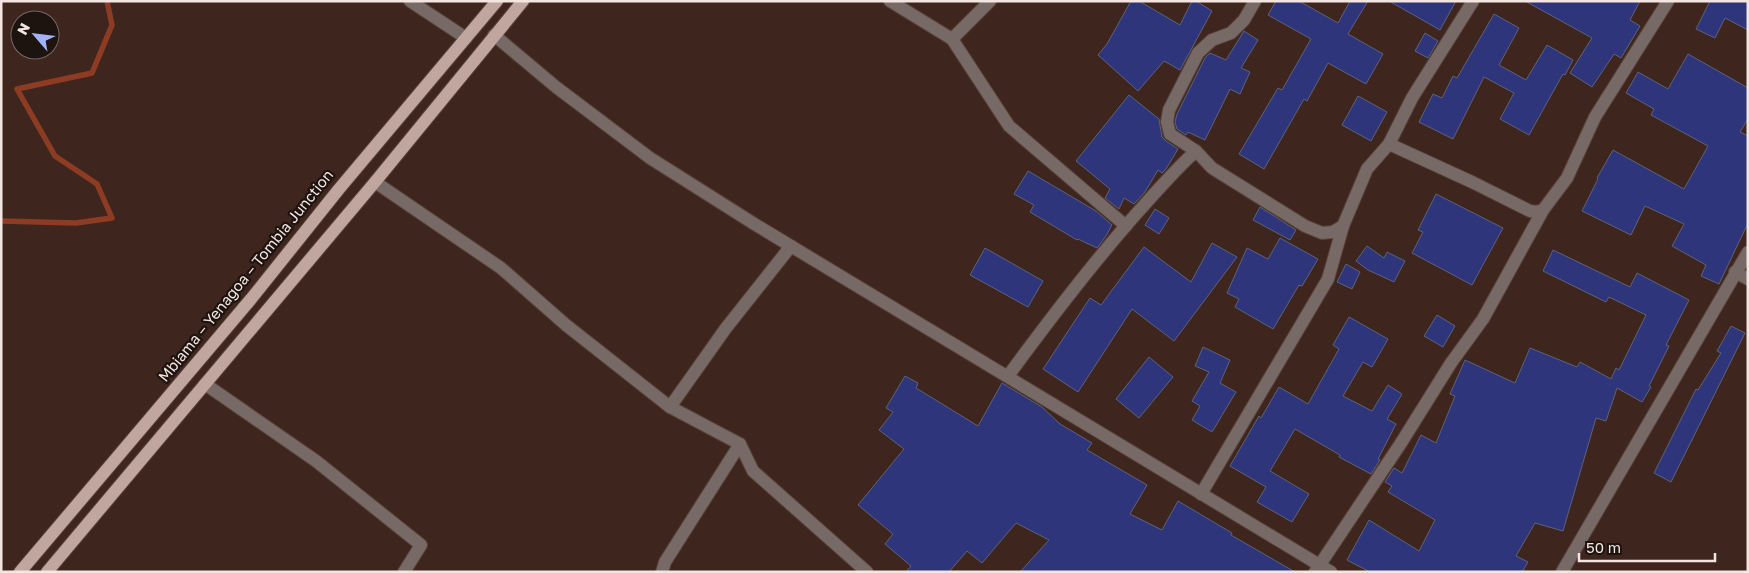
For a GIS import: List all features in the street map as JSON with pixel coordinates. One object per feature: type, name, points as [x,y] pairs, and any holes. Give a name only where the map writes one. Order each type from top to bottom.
[{"type":"main road","name":"Mbiama – Yenagoa – Tombia Junction","points":[[20,572],[252,299],[339,189],[497,1]]},
{"type":"main road","points":[[47,572],[523,1]]},
{"type":"street","points":[[410,1],[466,38]]},
{"type":"street","points":[[890,1],[952,39],[1009,126],[1126,226]]},
{"type":"street","points":[[952,39],[990,1]]},
{"type":"street","points":[[1255,1],[1244,20],[1231,33],[1212,40],[1198,53],[1169,110],[1170,134],[1196,151],[1212,168],[1305,226],[1322,233],[1333,232],[1343,226]]},
{"type":"street","points":[[1202,494],[1328,279],[1343,226],[1367,170],[1389,144],[1412,98],[1473,1]]},
{"type":"street","points":[[1316,568],[1401,443],[1451,363],[1483,319],[1543,210],[1567,178],[1595,117],[1668,1]]},
{"type":"street","points":[[494,35],[556,87],[650,158],[791,246],[1202,494],[1316,568],[1331,572]]},
{"type":"street","points":[[1389,144],[1472,182],[1522,208],[1537,212],[1543,210]]},
{"type":"street","points":[[1008,376],[1062,302],[1126,226],[1196,151]]},
{"type":"street","points":[[374,182],[501,268],[566,324],[670,406],[740,444],[754,471],[867,572]]},
{"type":"street","points":[[670,406],[726,328],[791,246]]},
{"type":"street","points":[[1562,572],[1748,252]]},
{"type":"street","points":[[1735,272],[1748,279]]},
{"type":"street","points":[[205,384],[316,461],[421,545],[404,572]]},
{"type":"street","points":[[662,572],[665,562],[740,444]]},
{"type":"building","points":[[1131,1],[1139,1],[1180,25],[1192,1],[1196,1],[1212,11],[1180,70],[1164,61],[1138,91],[1098,55],[1107,44]]},
{"type":"building","points":[[1276,1],[1299,1],[1338,23],[1350,1],[1368,1],[1348,34],[1383,54],[1366,84],[1328,63],[1307,101],[1304,99],[1264,169],[1239,154],[1278,88],[1282,90],[1311,39],[1268,15]]},
{"type":"building","points":[[1389,1],[1456,1],[1440,30]]},
{"type":"building","points":[[1525,1],[1640,1],[1630,20],[1640,26],[1621,58],[1614,54],[1592,87],[1570,73],[1592,38]]},
{"type":"building","points":[[1710,1],[1748,1],[1748,30],[1725,18],[1715,38],[1696,29]]},
{"type":"building","points":[[1494,14],[1519,28],[1499,65],[1526,80],[1547,45],[1573,60],[1565,75],[1563,74],[1529,135],[1500,119],[1514,93],[1484,77],[1453,139],[1419,122],[1433,94],[1442,98],[1453,76],[1457,78]]},
{"type":"building","points":[[1244,31],[1258,40],[1241,68],[1250,72],[1240,94],[1230,89],[1205,140],[1188,132],[1186,135],[1177,129],[1175,122],[1177,114],[1205,58],[1210,53],[1226,60]]},
{"type":"building","points":[[1425,33],[1438,41],[1428,58],[1415,51]]},
{"type":"building","points":[[1688,54],[1748,88],[1748,119],[1740,132],[1748,136],[1748,223],[1719,284],[1701,276],[1706,265],[1672,246],[1684,224],[1645,206],[1631,235],[1582,211],[1597,178],[1613,150],[1684,189],[1708,146],[1651,115],[1654,109],[1626,93],[1638,72],[1668,89]]},
{"type":"building","points":[[1129,95],[1159,119],[1162,137],[1178,149],[1166,169],[1162,173],[1158,170],[1145,192],[1134,204],[1124,198],[1119,209],[1105,198],[1110,189],[1076,161]]},
{"type":"building","points":[[1358,96],[1387,112],[1371,141],[1342,125]]},
{"type":"building","points":[[1028,171],[1096,211],[1112,225],[1097,248],[1077,240],[1030,212],[1034,205],[1014,194]]},
{"type":"building","points":[[1436,194],[1503,228],[1472,285],[1412,253],[1423,232],[1418,230]]},
{"type":"building","points":[[1260,207],[1296,230],[1290,240],[1253,220]]},
{"type":"building","points":[[1155,209],[1169,218],[1159,234],[1145,225]]},
{"type":"building","points":[[1280,238],[1318,259],[1302,286],[1299,285],[1273,329],[1235,307],[1239,299],[1227,293],[1247,248],[1268,259]]},
{"type":"building","points":[[1212,243],[1237,257],[1174,341],[1132,309],[1078,392],[1043,369],[1090,298],[1101,305],[1144,247],[1191,282]]},
{"type":"building","points":[[1367,246],[1384,258],[1387,252],[1405,261],[1394,282],[1368,270],[1356,261]]},
{"type":"building","points":[[985,248],[1043,281],[1028,307],[970,275]]},
{"type":"building","points":[[1553,250],[1630,287],[1637,273],[1689,300],[1666,345],[1669,346],[1649,386],[1651,387],[1642,402],[1617,388],[1606,421],[1596,418],[1563,531],[1535,523],[1516,556],[1528,562],[1522,572],[1370,572],[1347,560],[1369,520],[1419,551],[1435,520],[1388,492],[1392,486],[1385,482],[1394,468],[1402,473],[1421,435],[1436,443],[1455,396],[1450,394],[1465,360],[1515,383],[1530,348],[1577,367],[1580,362],[1611,379],[1616,368],[1619,370],[1646,315],[1609,297],[1606,302],[1543,271]]},
{"type":"building","points":[[1346,264],[1360,272],[1352,289],[1337,282]]},
{"type":"building","points":[[1437,315],[1455,326],[1443,347],[1424,336]]},
{"type":"building","points":[[1349,317],[1388,339],[1372,367],[1363,362],[1343,396],[1372,411],[1388,385],[1402,394],[1387,419],[1396,424],[1378,459],[1380,460],[1371,474],[1339,457],[1340,455],[1295,429],[1270,471],[1309,494],[1292,522],[1257,502],[1266,487],[1230,466],[1259,416],[1261,418],[1279,387],[1308,404],[1339,349],[1333,345]]},
{"type":"building","points":[[1731,326],[1745,333],[1671,482],[1654,473],[1696,389],[1698,390],[1721,353],[1717,351]]},
{"type":"building","points":[[1203,347],[1230,360],[1220,383],[1236,392],[1212,432],[1192,420],[1200,406],[1192,401],[1209,372],[1195,366]]},
{"type":"building","points":[[1149,357],[1173,377],[1139,418],[1116,399]]},
{"type":"building","points":[[905,376],[918,383],[916,388],[978,426],[1002,383],[1042,407],[1060,424],[1092,443],[1087,450],[1147,485],[1130,514],[1162,530],[1178,501],[1232,533],[1231,535],[1295,572],[1020,572],[1049,540],[1016,523],[982,563],[967,551],[949,572],[906,572],[911,566],[885,544],[893,534],[858,505],[904,449],[879,430],[893,412],[886,408]]},
{"type":"waterway","points":[[1,221],[76,223],[112,218],[97,184],[55,156],[17,89],[92,73],[112,25],[107,1]]}]
